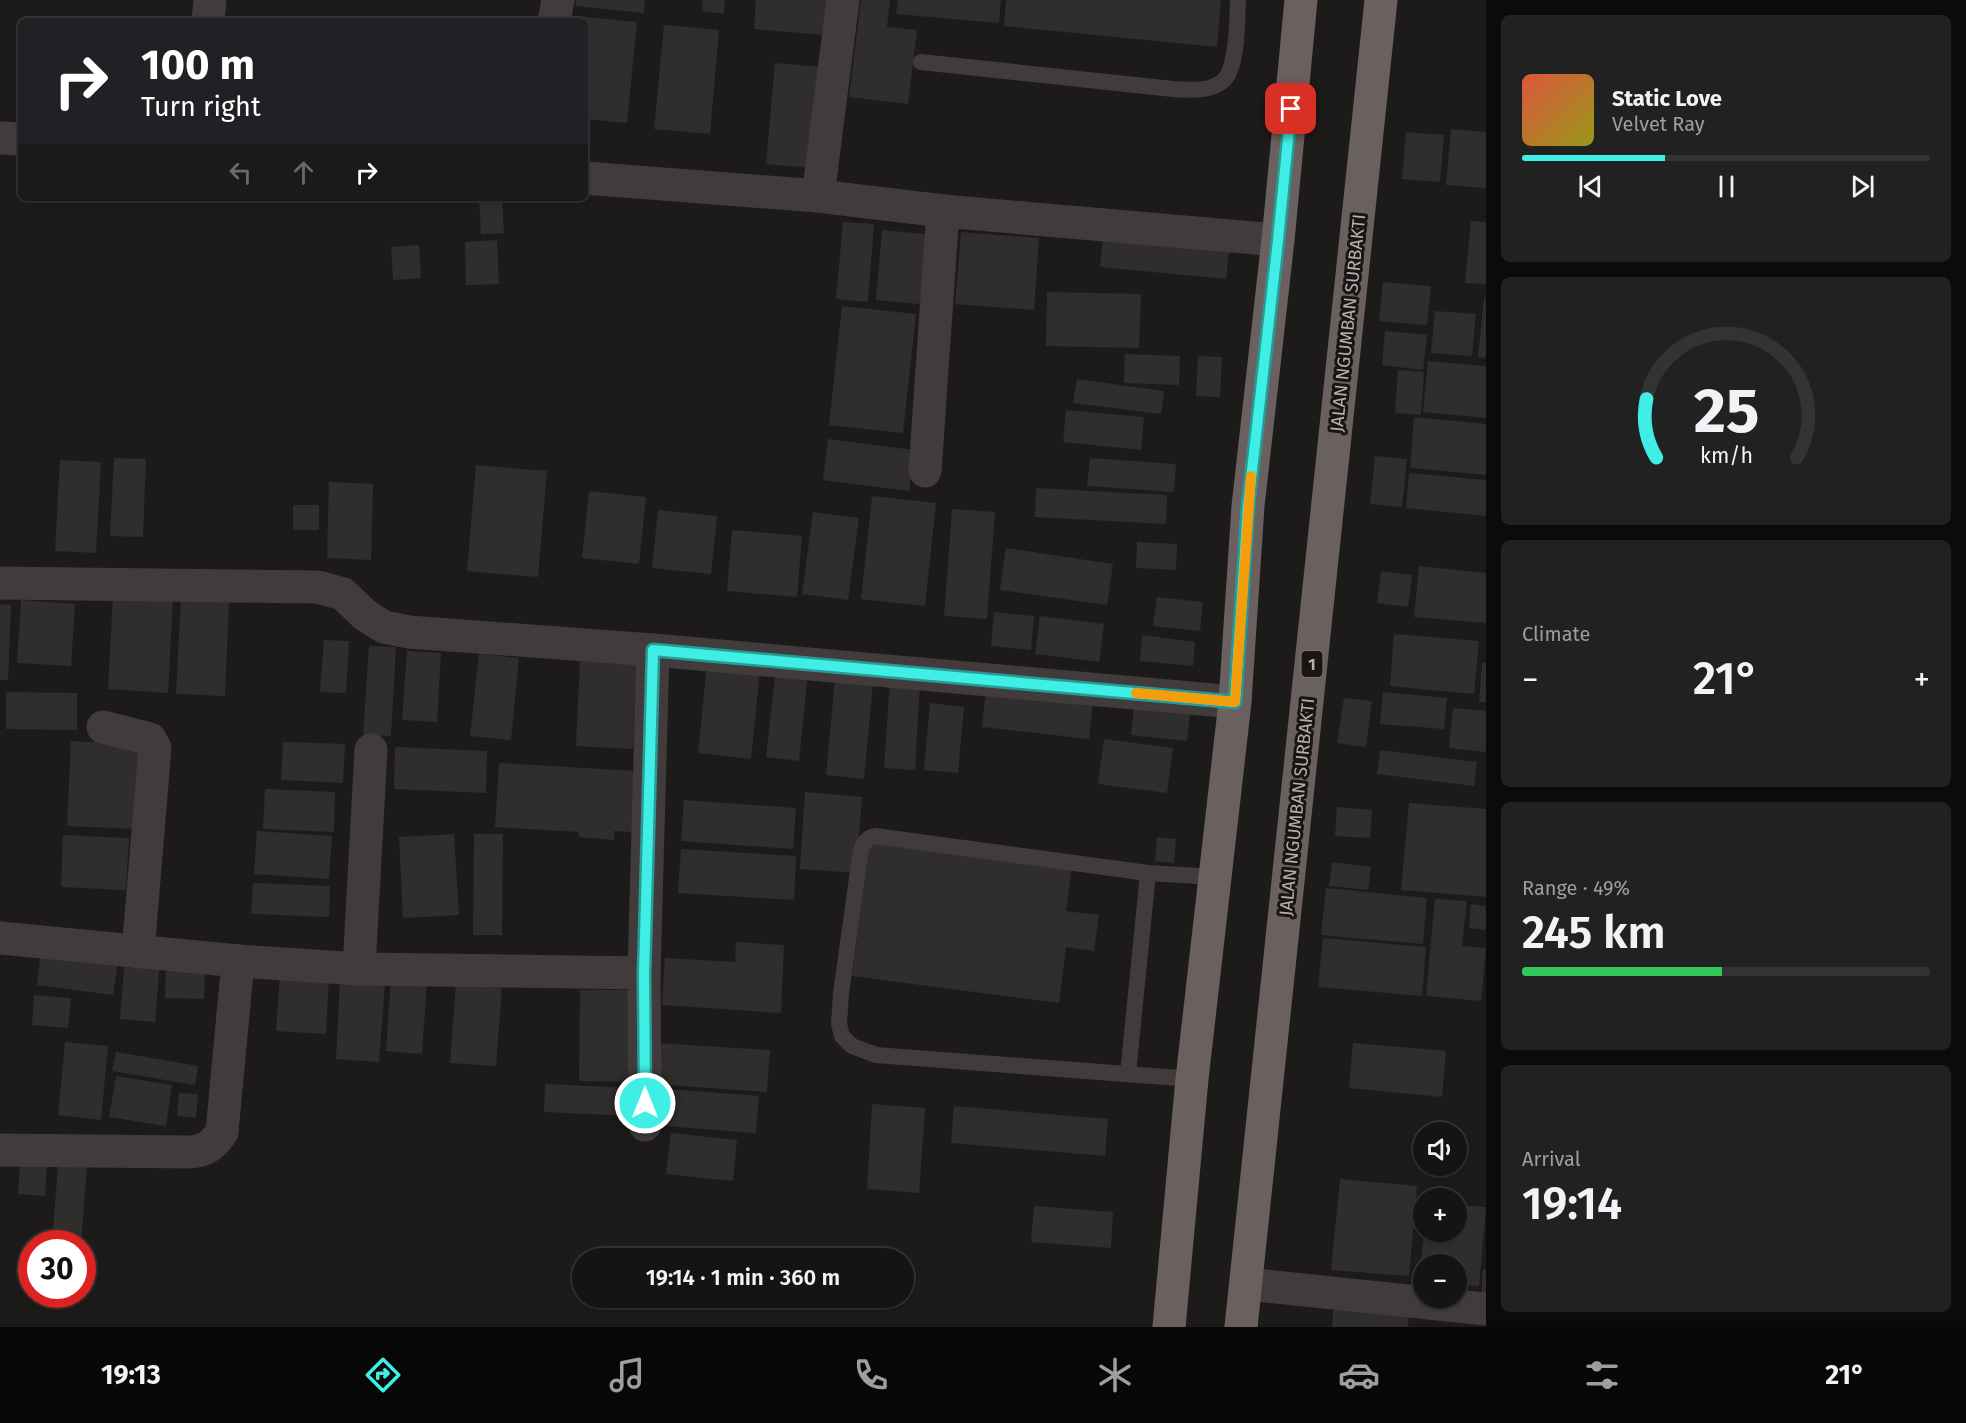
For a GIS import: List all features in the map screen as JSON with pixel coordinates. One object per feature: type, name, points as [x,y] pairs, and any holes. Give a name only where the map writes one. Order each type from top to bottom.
[{"type":"highway","points":[[1169,1327],[1192,1079],[1235,702],[1248,506],[1278,240],[1301,0]]},
{"type":"highway","name":"JALAN NGUMBAN SURBAKTI","points":[[1241,1327],[1382,0]]},
{"type":"street","points":[[208,18],[210,0]]},
{"type":"street","points":[[555,18],[558,0]]},
{"type":"street","points":[[818,196],[843,0]]},
{"type":"street","points":[[0,138],[18,140]]},
{"type":"street","points":[[588,178],[818,196],[943,211],[1278,240]]},
{"type":"street","points":[[925,471],[943,211]]},
{"type":"street","points":[[0,583],[318,587],[343,594],[365,615],[384,627],[409,632],[653,650],[1235,702]]},
{"type":"street","points":[[645,1125],[644,974],[653,650]]},
{"type":"street","points":[[103,727],[150,739],[155,748],[138,952]]},
{"type":"street","points":[[359,969],[371,750]]},
{"type":"street","points":[[0,938],[238,962],[359,969],[644,974]]},
{"type":"street","points":[[0,1150],[190,1152],[208,1148],[215,1143],[222,1132],[238,962]]},
{"type":"street","points":[[1246,1284],[1486,1309]]},
{"type":"lane","points":[[921,62],[1173,89],[1192,90],[1211,87],[1224,81],[1231,67],[1238,0]]},
{"type":"lane","points":[[1192,1079],[876,1055],[852,1046],[842,1036],[839,1024],[841,994],[860,854],[862,845],[868,837],[1148,873],[1215,878]]},
{"type":"lane","points":[[1128,1074],[1148,873]]},
{"type":"building","points":[[576,0],[645,0],[644,13],[575,6]]},
{"type":"building","points":[[703,0],[725,0],[724,14],[702,11]]},
{"type":"building","points":[[756,0],[828,0],[825,35],[754,29]]},
{"type":"building","points":[[861,0],[890,0],[887,27],[917,30],[908,104],[849,97]]},
{"type":"building","points":[[898,0],[1001,0],[999,23],[896,14]]},
{"type":"building","points":[[1006,0],[1221,0],[1217,47],[1004,26]]},
{"type":"building","points":[[564,15],[637,22],[627,123],[588,119],[588,18],[564,18]]},
{"type":"building","points":[[664,25],[719,30],[710,134],[654,129]]},
{"type":"building","points":[[775,63],[822,67],[813,168],[766,164]]},
{"type":"building","points":[[1451,129],[1486,132],[1486,188],[1446,185]]},
{"type":"building","points":[[1406,132],[1444,135],[1440,182],[1402,179]]},
{"type":"building","points":[[479,201],[502,201],[504,233],[481,234]]},
{"type":"building","points":[[1471,221],[1486,222],[1486,284],[1465,283]]},
{"type":"building","points":[[843,222],[874,224],[868,302],[836,299]]},
{"type":"building","points":[[882,230],[937,235],[930,305],[876,300]]},
{"type":"building","points":[[961,232],[1039,238],[1034,310],[955,304]]},
{"type":"building","points":[[497,240],[499,284],[466,285],[465,242]]},
{"type":"building","points":[[1103,240],[1229,251],[1226,279],[1100,267]]},
{"type":"building","points":[[419,245],[421,278],[393,280],[391,247]]},
{"type":"building","points":[[1383,282],[1431,286],[1427,325],[1379,321]]},
{"type":"building","points":[[1047,292],[1141,294],[1139,348],[1046,346]]},
{"type":"building","points":[[1484,298],[1486,298],[1486,358],[1478,357]]},
{"type":"building","points":[[842,306],[916,314],[903,433],[829,425]]},
{"type":"building","points":[[1435,311],[1476,314],[1472,356],[1431,353]]},
{"type":"building","points":[[1385,331],[1427,335],[1423,370],[1382,365]]},
{"type":"building","points":[[1125,354],[1180,356],[1179,385],[1124,383]]},
{"type":"building","points":[[1198,356],[1222,357],[1220,397],[1196,396]]},
{"type":"building","points":[[1428,361],[1486,366],[1486,418],[1423,412]]},
{"type":"building","points":[[1398,370],[1424,372],[1421,415],[1395,413]]},
{"type":"building","points":[[1077,379],[1164,391],[1161,414],[1073,403]]},
{"type":"building","points":[[1066,410],[1144,417],[1141,450],[1063,442]]},
{"type":"building","points":[[1414,417],[1486,424],[1486,475],[1410,468]]},
{"type":"building","points":[[828,439],[914,450],[909,491],[823,480]]},
{"type":"building","points":[[1375,456],[1407,459],[1402,507],[1370,504]]},
{"type":"building","points":[[114,458],[146,459],[143,537],[110,536]]},
{"type":"building","points":[[1090,458],[1176,464],[1174,492],[1087,486]]},
{"type":"building","points":[[60,460],[101,462],[96,553],[55,551]]},
{"type":"building","points":[[476,465],[547,471],[538,577],[467,571]]},
{"type":"building","points":[[1409,473],[1486,480],[1486,516],[1406,508]]},
{"type":"building","points":[[329,482],[373,484],[371,560],[327,558]]},
{"type":"building","points":[[1036,488],[1167,495],[1166,524],[1035,517]]},
{"type":"building","points":[[589,491],[646,497],[639,564],[582,558]]},
{"type":"building","points":[[872,496],[936,503],[925,606],[861,599]]},
{"type":"building","points":[[293,505],[319,505],[319,530],[293,530]]},
{"type":"building","points":[[952,509],[995,512],[987,619],[944,616]]},
{"type":"building","points":[[658,510],[717,516],[711,574],[652,568]]},
{"type":"building","points":[[813,512],[859,518],[848,600],[802,594]]},
{"type":"building","points":[[732,530],[802,536],[797,597],[727,591]]},
{"type":"building","points":[[1137,542],[1177,544],[1176,570],[1136,568]]},
{"type":"building","points":[[1006,548],[1113,564],[1107,605],[1000,590]]},
{"type":"building","points":[[1419,566],[1486,573],[1486,623],[1414,617]]},
{"type":"building","points":[[1381,571],[1412,575],[1408,607],[1377,603]]},
{"type":"building","points":[[113,595],[173,598],[168,693],[108,689]]},
{"type":"building","points":[[181,597],[229,600],[225,696],[176,694]]},
{"type":"building","points":[[1157,597],[1203,602],[1200,631],[1153,626]]},
{"type":"building","points":[[21,600],[75,604],[71,666],[17,663]]},
{"type":"building","points":[[0,604],[11,605],[8,680],[0,680]]},
{"type":"building","points":[[994,612],[1034,616],[1031,650],[991,646]]},
{"type":"building","points":[[1040,616],[1104,624],[1099,662],[1035,654]]},
{"type":"building","points":[[1394,634],[1479,641],[1474,694],[1390,686]]},
{"type":"building","points":[[1142,635],[1195,642],[1193,666],[1140,661]]},
{"type":"building","points":[[324,640],[349,641],[346,693],[320,692]]},
{"type":"building","points":[[369,646],[396,647],[391,736],[363,735]]},
{"type":"building","points":[[407,651],[441,653],[437,722],[402,720]]},
{"type":"building","points":[[479,654],[519,658],[511,740],[470,736]]},
{"type":"building","points":[[580,661],[637,664],[633,749],[576,746]]},
{"type":"building","points":[[1482,663],[1486,663],[1486,702],[1479,702]]},
{"type":"building","points":[[707,664],[760,670],[751,759],[698,753]]},
{"type":"building","points":[[776,668],[808,672],[799,761],[766,757]]},
{"type":"building","points":[[835,679],[873,683],[864,779],[826,775]]},
{"type":"building","points":[[890,681],[920,684],[915,770],[884,768]]},
{"type":"building","points":[[986,689],[1093,701],[1089,739],[982,727]]},
{"type":"building","points":[[6,692],[77,693],[77,730],[6,729]]},
{"type":"building","points":[[1383,692],[1447,698],[1444,729],[1380,724]]},
{"type":"building","points":[[1135,696],[1191,703],[1187,741],[1131,735]]},
{"type":"building","points":[[1344,698],[1372,701],[1366,747],[1337,743]]},
{"type":"building","points":[[930,703],[964,707],[958,773],[924,770]]},
{"type":"building","points":[[1453,708],[1486,711],[1486,752],[1449,748]]},
{"type":"building","points":[[1104,739],[1173,748],[1167,793],[1098,784]]},
{"type":"building","points":[[71,741],[142,745],[139,829],[67,826]]},
{"type":"building","points":[[283,742],[345,744],[343,783],[281,780]]},
{"type":"building","points":[[395,747],[487,751],[486,793],[394,789]]},
{"type":"building","points":[[1380,750],[1477,762],[1474,786],[1377,774]]},
{"type":"building","points":[[499,763],[636,771],[633,832],[614,831],[614,840],[578,837],[579,832],[495,827]]},
{"type":"building","points":[[265,789],[335,792],[334,832],[263,829]]},
{"type":"building","points":[[805,792],[862,797],[856,873],[800,869]]},
{"type":"building","points":[[684,800],[796,808],[793,849],[681,841]]},
{"type":"building","points":[[1409,803],[1486,809],[1486,897],[1401,890]]},
{"type":"building","points":[[1337,807],[1372,810],[1370,838],[1335,836]]},
{"type":"building","points":[[257,831],[332,836],[329,879],[254,874]]},
{"type":"building","points":[[454,834],[459,915],[403,918],[399,837]]},
{"type":"building","points":[[474,834],[503,834],[502,935],[473,935]]},
{"type":"building","points":[[63,835],[129,838],[126,890],[61,887]]},
{"type":"building","points":[[1157,837],[1176,839],[1174,863],[1155,861]]},
{"type":"building","points":[[870,840],[1072,866],[1066,911],[1099,915],[1094,951],[1066,947],[1059,1003],[852,976]]},
{"type":"building","points":[[681,849],[796,856],[794,900],[678,893]]},
{"type":"building","points":[[1332,862],[1371,867],[1368,890],[1329,886]]},
{"type":"building","points":[[253,883],[330,886],[329,917],[251,914]]},
{"type":"building","points":[[1326,888],[1427,898],[1423,944],[1321,935]]},
{"type":"building","points":[[1435,899],[1467,901],[1462,946],[1486,948],[1481,1001],[1426,996]]},
{"type":"building","points":[[1471,904],[1486,906],[1486,930],[1469,928]]},
{"type":"building","points":[[1323,938],[1426,947],[1422,996],[1318,987]]},
{"type":"building","points":[[736,942],[784,945],[781,1013],[662,1005],[665,958],[735,962]]},
{"type":"building","points":[[41,951],[118,961],[113,995],[37,985]]},
{"type":"building","points":[[125,957],[160,960],[155,1022],[120,1019]]},
{"type":"building","points":[[166,961],[205,963],[204,999],[165,998]]},
{"type":"building","points":[[280,973],[329,976],[326,1034],[276,1031]]},
{"type":"building","points":[[391,978],[427,981],[422,1054],[386,1051]]},
{"type":"building","points":[[340,980],[385,983],[379,1062],[336,1059]]},
{"type":"building","points":[[456,984],[502,988],[496,1066],[450,1063]]},
{"type":"building","points":[[580,990],[639,990],[638,1082],[579,1081]]},
{"type":"building","points":[[34,995],[71,998],[68,1028],[32,1025]]},
{"type":"building","points":[[65,1042],[108,1046],[101,1120],[58,1115]]},
{"type":"building","points":[[656,1043],[770,1050],[767,1092],[653,1084]]},
{"type":"building","points":[[1353,1043],[1446,1051],[1442,1097],[1349,1088]]},
{"type":"building","points":[[116,1052],[198,1066],[195,1085],[112,1071]]},
{"type":"building","points":[[116,1076],[172,1085],[166,1126],[109,1117]]},
{"type":"building","points":[[545,1084],[635,1088],[634,1116],[544,1112]]},
{"type":"building","points":[[654,1088],[759,1096],[756,1133],[651,1125]]},
{"type":"building","points":[[179,1093],[198,1094],[196,1118],[177,1116]]},
{"type":"building","points":[[872,1104],[925,1108],[919,1193],[867,1189]]},
{"type":"building","points":[[954,1106],[1108,1119],[1105,1156],[951,1143]]},
{"type":"building","points":[[671,1133],[737,1140],[733,1181],[666,1174]]},
{"type":"building","points":[[20,1163],[47,1164],[45,1196],[18,1194]]},
{"type":"building","points":[[58,1165],[87,1167],[82,1230],[53,1230]]},
{"type":"building","points":[[1340,1179],[1417,1186],[1413,1188],[1413,1231],[1409,1276],[1331,1270]]},
{"type":"building","points":[[1034,1206],[1113,1212],[1111,1248],[1031,1242]]},
{"type":"building","points":[[1467,1206],[1486,1207],[1479,1286],[1467,1285],[1467,1254],[1422,1254],[1423,1242],[1467,1242]]},
{"type":"building","points":[[1483,1269],[1486,1269],[1486,1296],[1481,1296]]},
{"type":"building","points":[[1334,1301],[1409,1307],[1408,1327],[1332,1327]]},
{"type":"slow traffic","points":[[1136,693],[1235,702],[1251,476]]},
{"type":"route","points":[[645,1103],[644,974],[653,650],[1235,702],[1248,506],[1291,109]]}]
